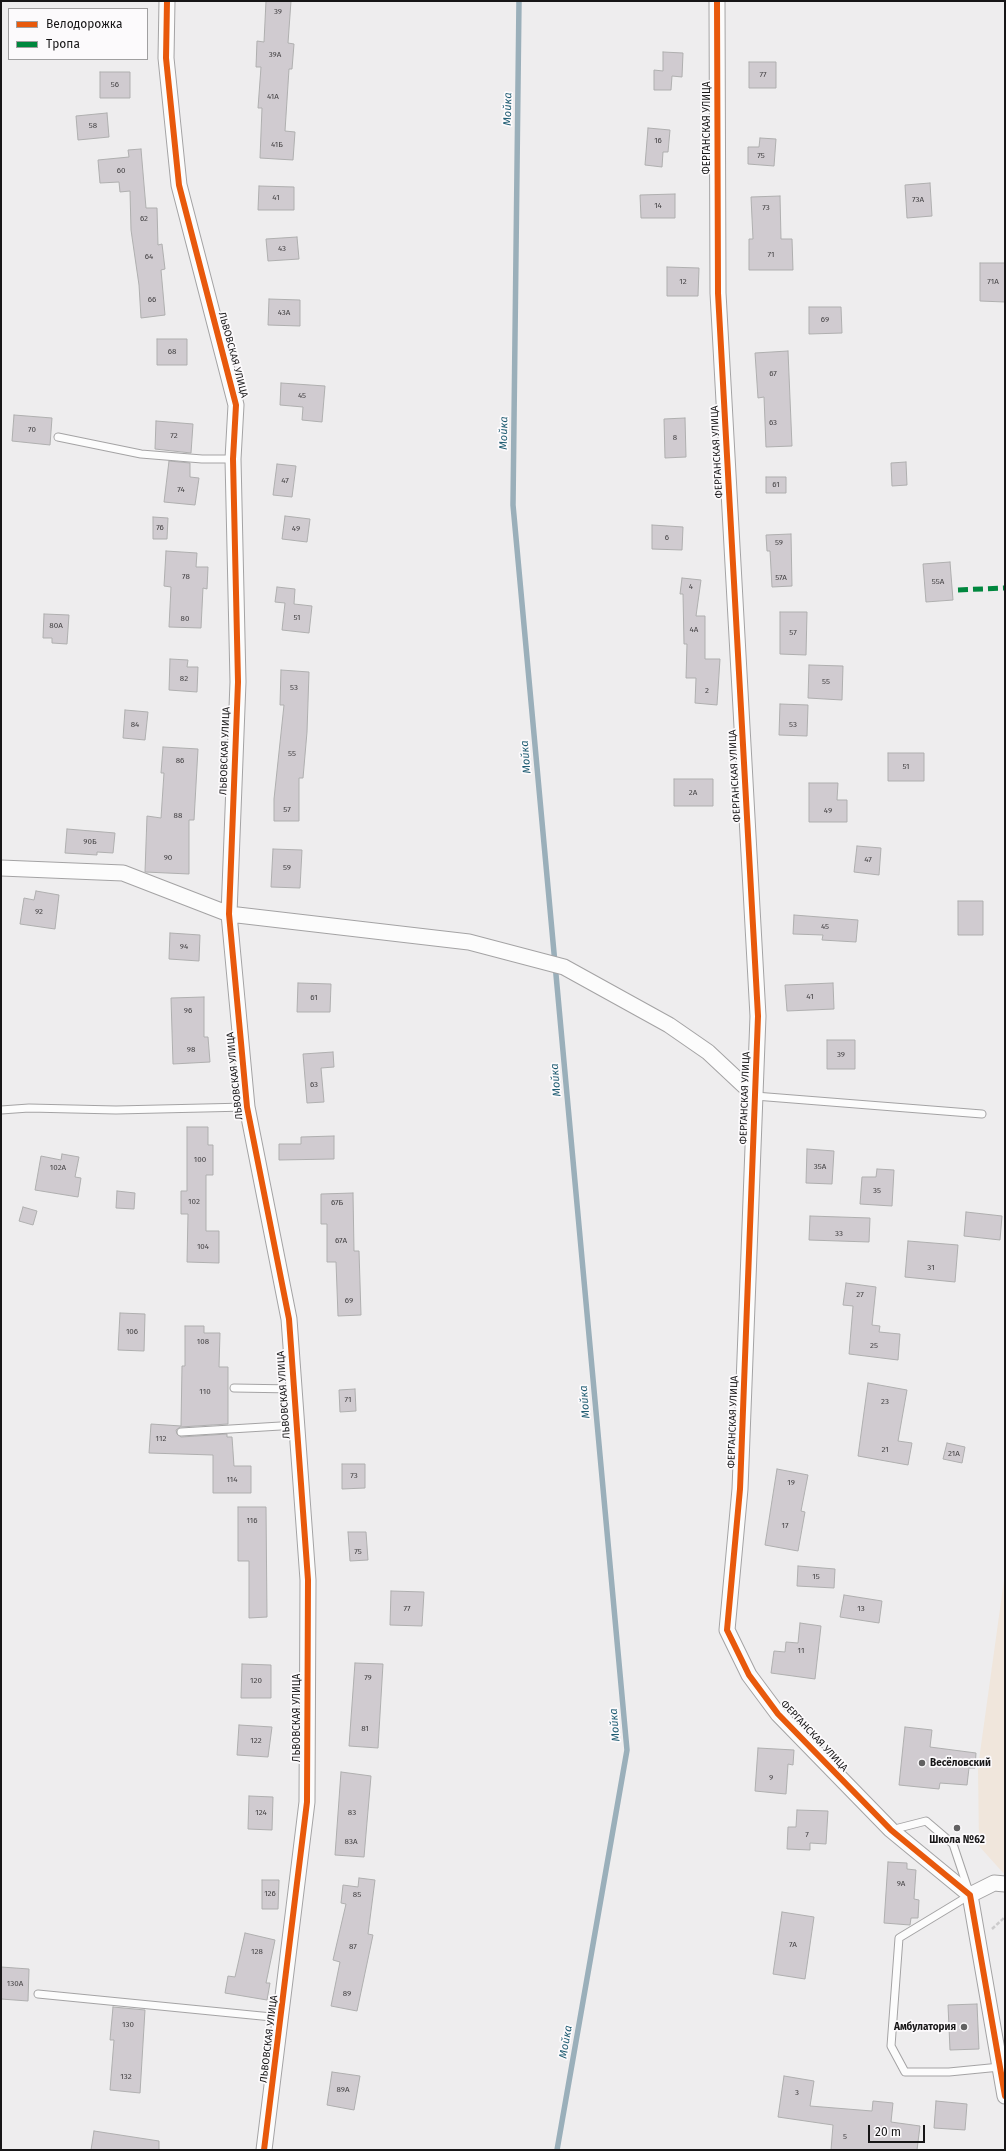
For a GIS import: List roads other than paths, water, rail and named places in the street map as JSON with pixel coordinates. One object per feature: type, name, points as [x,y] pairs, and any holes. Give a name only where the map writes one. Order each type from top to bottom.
[{"type":"street","name":"ЛЬВОВСКАЯ УЛИЦА","points":[[167,1],[166,58],[179,185],[236,406],[233,459],[238,682],[230,914],[247,1107],[289,1319],[308,1580],[307,1802],[282,2018],[264,2150]]},
{"type":"street","name":"ФЕРГАНСКАЯ УЛИЦА","points":[[717,1],[718,293],[758,1016],[740,1490],[727,1630],[749,1675],[778,1714],[891,1830],[970,1895]]},
{"type":"street","points":[[1,868],[123,873],[230,914],[469,942],[564,967],[669,1025],[708,1052],[755,1096]]},
{"type":"street","points":[[1005,1884],[994,1883],[970,1895],[1005,2096]]},
{"type":"lane","points":[[58,437],[141,454],[202,459],[233,459]]},
{"type":"lane","points":[[755,1096],[982,1114]]},
{"type":"lane","points":[[1,1110],[29,1108],[116,1110],[247,1107]]},
{"type":"lane","points":[[234,1388],[294,1389]]},
{"type":"lane","points":[[180,1432],[297,1425]]},
{"type":"lane","points":[[891,1830],[926,1821],[954,1844],[970,1895],[899,1938],[891,2046],[905,2072],[949,2072],[1000,2067]]},
{"type":"lane","points":[[38,1994],[282,2018]]},
{"type":"waterway","name":"Мойка","points":[[519,1],[513,505],[627,1750],[557,2150]]},
{"type":"place","name":"Весёловский","points":[[922,1763]]},
{"type":"place","name":"Школа №62","points":[[957,1828]]},
{"type":"place","name":"Амбулатория","points":[[964,2027]]}]
